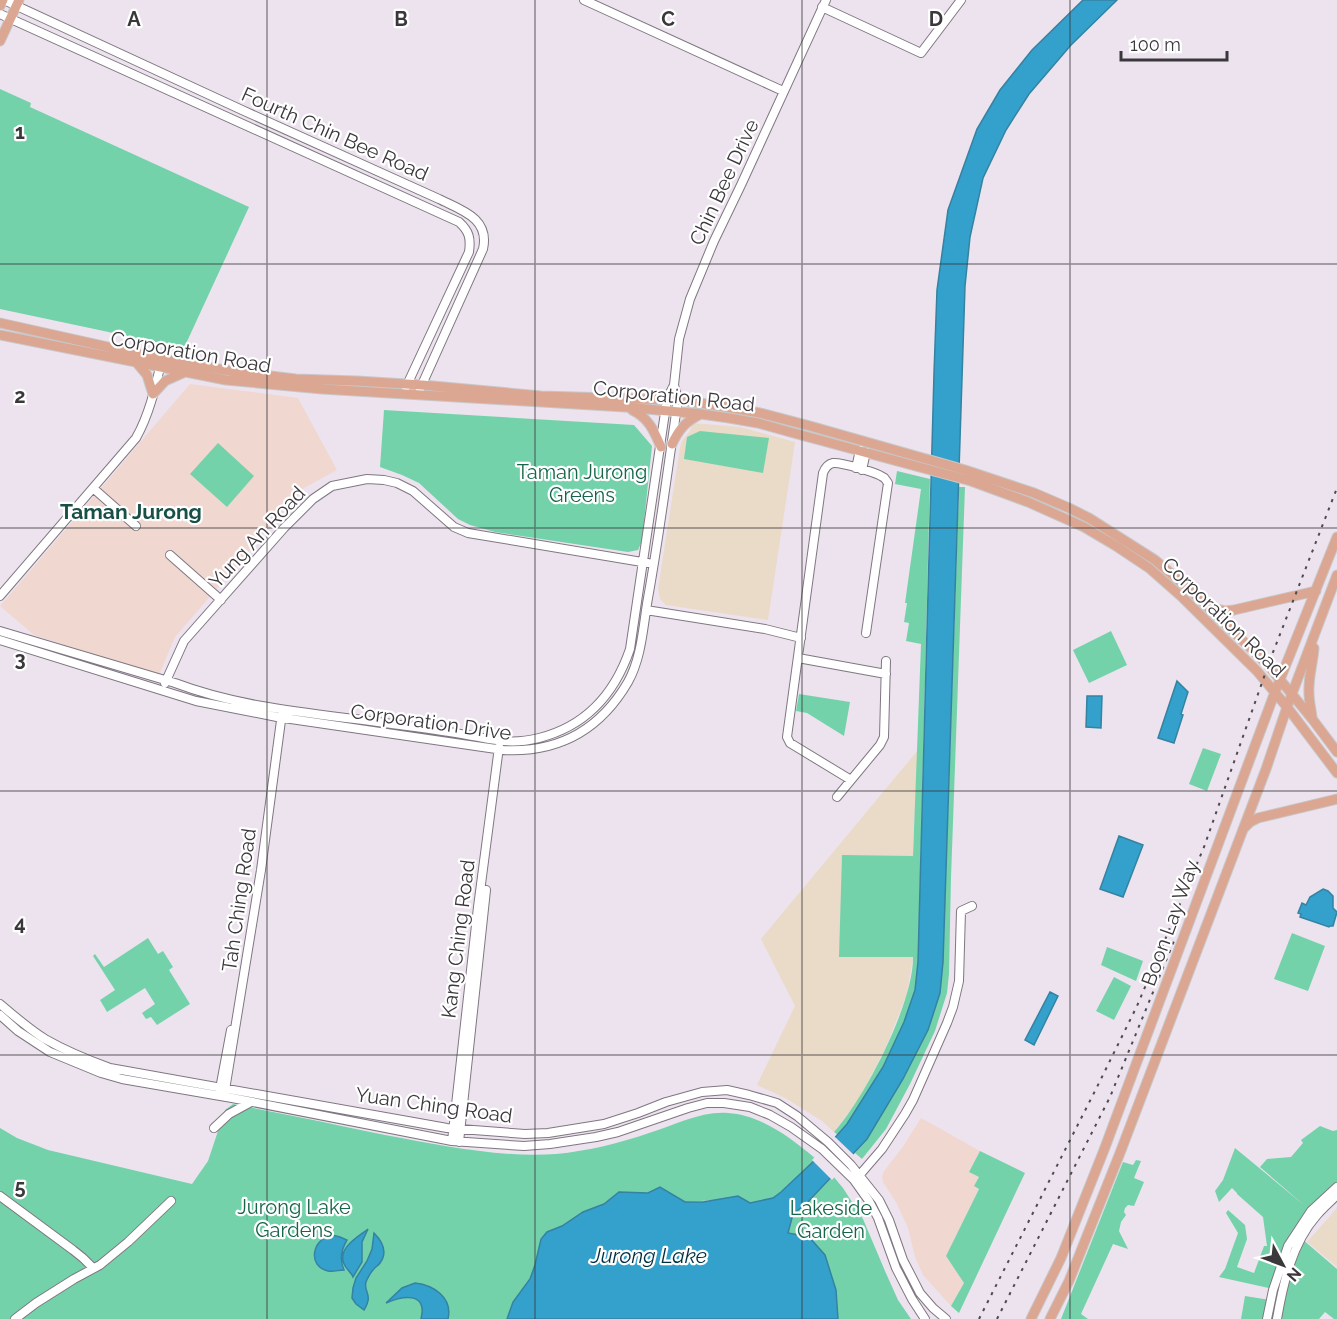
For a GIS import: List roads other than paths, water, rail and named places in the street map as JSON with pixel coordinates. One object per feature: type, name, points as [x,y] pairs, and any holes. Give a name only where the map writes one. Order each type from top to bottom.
[{"type":"main road","points":[[0,6],[4,0]]},
{"type":"main road","points":[[0,41],[18,3]]},
{"type":"main road","name":"Corporation Road","points":[[0,324],[161,363],[296,379],[408,384],[541,396],[678,400],[760,413],[810,426],[930,465]]},
{"type":"main road","name":"Corporation Road","points":[[0,334],[137,363],[161,363],[185,373],[225,380],[322,389],[625,407],[701,414],[758,423],[1034,493],[1089,518],[1155,561],[1188,588],[1280,679],[1337,752]]},
{"type":"main road","points":[[137,363],[147,375],[153,394],[165,381],[185,373]]},
{"type":"main road","points":[[625,407],[640,414],[648,421],[661,447]]},
{"type":"main road","points":[[672,444],[681,427],[701,414]]},
{"type":"main road","points":[[807,436],[810,426]]},
{"type":"main road","name":"Corporation Road","points":[[964,474],[1084,527],[1149,568],[1257,671],[1337,773]]},
{"type":"main road","name":"Boon Lay Way","points":[[1031,1319],[1061,1258],[1104,1150],[1275,692],[1337,537]]},
{"type":"main road","name":"Boon Lay Way","points":[[1050,1319],[1069,1281],[1120,1153],[1337,575]]},
{"type":"main road","points":[[1209,608],[1234,610],[1316,591]]},
{"type":"main road","points":[[1313,720],[1308,691],[1314,639]]},
{"type":"main road","points":[[1257,671],[1267,692],[1266,716]]},
{"type":"main road","points":[[1243,830],[1250,822],[1258,818],[1337,799]]},
{"type":"street","name":"Fourth Chin Bee Road","points":[[4,0],[18,3],[467,212],[476,219],[483,232],[485,241],[483,250],[417,394]]},
{"type":"street","points":[[584,0],[783,92]]},
{"type":"street","points":[[824,4],[921,53],[961,0]]},
{"type":"street","name":"Chin Bee Drive","points":[[667,399],[674,385],[679,339],[690,298],[714,241],[824,4]]},
{"type":"street","name":"Fourth Chin Bee Road","points":[[0,14],[459,222],[466,229],[469,237],[469,252],[403,394]]},
{"type":"street","points":[[0,596],[136,438],[148,412],[161,363]]},
{"type":"street","name":"Chin Bee Drive","points":[[674,385],[678,400]]},
{"type":"street","name":"Corporation Drive","points":[[0,640],[196,700],[279,717],[501,746],[542,737],[564,728],[594,709],[608,693],[625,663],[630,649],[667,399]]},
{"type":"street","name":"Corporation Drive","points":[[0,631],[222,698],[469,735],[521,751],[545,747],[570,738],[588,728],[602,715],[628,681],[638,655],[678,400]]},
{"type":"street","points":[[859,469],[863,451]]},
{"type":"street","points":[[850,780],[788,740],[801,626],[825,469],[831,463],[881,476],[888,483],[866,633]]},
{"type":"street","name":"Yung An Road","points":[[163,690],[184,641],[284,528],[312,499],[332,486],[367,479],[384,480],[413,491],[454,527],[468,533],[654,563]]},
{"type":"street","points":[[93,489],[136,526]]},
{"type":"street","points":[[170,555],[221,600]]},
{"type":"street","points":[[646,610],[765,629],[801,638]]},
{"type":"street","points":[[798,658],[886,674]]},
{"type":"street","points":[[837,797],[884,737],[886,661]]},
{"type":"street","name":"Tah Ching Road","points":[[222,1096],[261,870],[281,708]]},
{"type":"street","name":"Kang Ching Road","points":[[455,1142],[501,746]]},
{"type":"street","points":[[857,1178],[882,1149],[905,1114],[947,1023],[959,981],[961,911],[972,906]]},
{"type":"street","name":"Yuan Ching Road","points":[[0,1004],[44,1038],[110,1068],[456,1129],[531,1134],[582,1128],[628,1117],[692,1093],[718,1089],[733,1090],[777,1103],[797,1116],[828,1142],[845,1165],[879,1200],[889,1220],[903,1260],[920,1293],[946,1319]]},
{"type":"street","name":"Yuan Ching Road","points":[[0,1015],[18,1031],[50,1052],[122,1079],[222,1096],[455,1142],[532,1145],[605,1136],[688,1108],[718,1102],[750,1107],[770,1115],[791,1126],[845,1165]]},
{"type":"street","points":[[214,1128],[234,1111],[251,1102]]},
{"type":"street","points":[[531,1134],[532,1145]]},
{"type":"street","name":"Yuan Ching Road","points":[[857,1178],[878,1218],[896,1268],[912,1299],[926,1319]]},
{"type":"street","points":[[1268,1319],[1274,1290],[1288,1246],[1311,1211],[1337,1186]]},
{"type":"street","points":[[1276,1319],[1282,1292],[1296,1251],[1309,1226],[1337,1196]]},
{"type":"street","points":[[0,1197],[76,1252],[93,1268]]},
{"type":"street","points":[[15,1319],[36,1303],[100,1265],[171,1201]]},
{"type":"water","name":"Jurong Lake","points":[[1083,0],[1117,0],[1071,45],[1029,94],[1006,130],[983,178],[970,237],[965,286],[943,962],[940,993],[928,1030],[903,1079],[867,1139],[806,1204],[793,1214],[788,1233],[809,1237],[825,1255],[836,1290],[838,1319],[507,1319],[513,1302],[530,1279],[541,1239],[547,1232],[562,1226],[583,1212],[604,1204],[619,1192],[648,1193],[660,1187],[685,1202],[703,1202],[738,1196],[750,1203],[773,1198],[816,1159],[847,1124],[883,1067],[904,1022],[915,990],[918,962],[937,290],[948,210],[977,129],[1000,90],[1032,50]]},
{"type":"water","points":[[1177,681],[1188,692],[1174,743],[1158,738]]},
{"type":"water","points":[[1087,696],[1102,696],[1101,728],[1086,727]]},
{"type":"water","points":[[1119,836],[1143,845],[1123,897],[1100,889]]},
{"type":"water","points":[[1323,889],[1333,896],[1333,908],[1337,912],[1333,926],[1329,927],[1300,917],[1301,914],[1298,913],[1302,903],[1306,905],[1310,897]]},
{"type":"water","points":[[1050,992],[1058,996],[1034,1045],[1025,1040]]},
{"type":"water","points":[[368,1229],[362,1242],[362,1262],[353,1277],[344,1264],[343,1253],[350,1243]]},
{"type":"water","points":[[374,1233],[382,1243],[384,1255],[366,1282],[368,1300],[364,1310],[352,1298],[353,1288],[372,1249]]},
{"type":"water","points":[[332,1235],[347,1240],[341,1255],[344,1270],[328,1271],[317,1264],[316,1247],[325,1237]]},
{"type":"water","points":[[415,1283],[435,1289],[445,1298],[449,1311],[448,1319],[421,1319],[421,1304],[412,1298],[386,1303],[402,1288]]},
{"type":"railway","points":[[979,1319],[1137,1006],[1204,847],[1270,660],[1337,488]]},
{"type":"railway","points":[[997,1319],[1110,1097],[1174,941]]},
{"type":"district","name":"Taman Jurong","points":[[131,512]]},
{"type":"park label","name":"Taman Jurong Greens","points":[[582,484]]},
{"type":"park label","name":"Jurong Lake Gardens","points":[[294,1218]]},
{"type":"park label","name":"Lakeside Garden","points":[[831,1220]]}]
